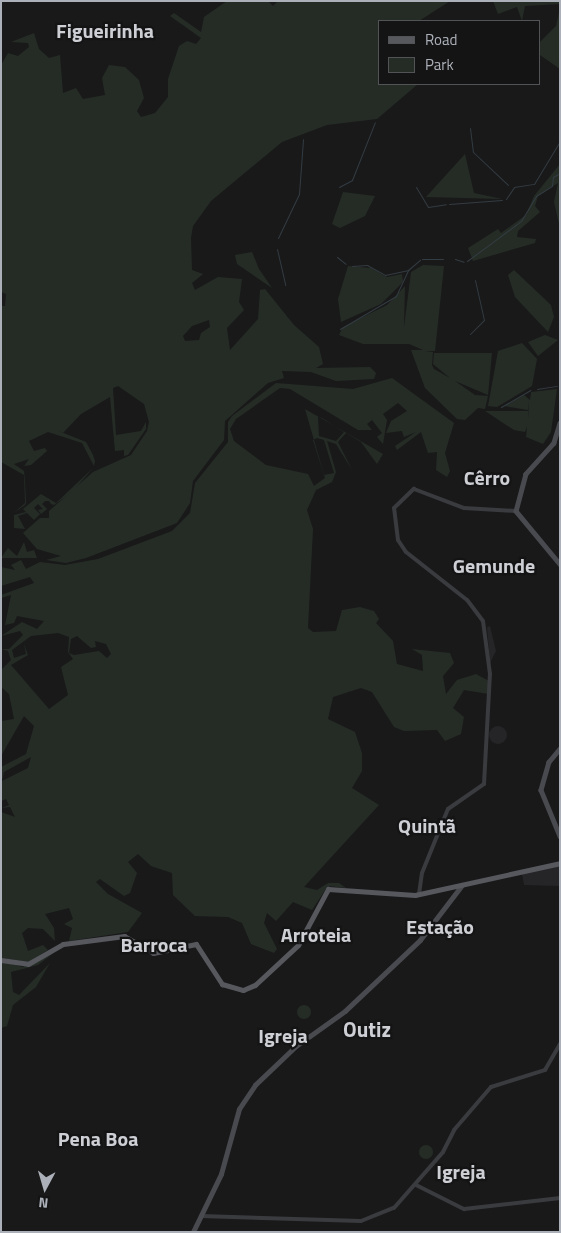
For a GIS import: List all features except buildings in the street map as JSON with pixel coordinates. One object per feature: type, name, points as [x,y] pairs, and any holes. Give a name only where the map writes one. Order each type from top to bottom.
[{"type":"main road","points":[[560,422],[554,443],[526,474],[516,511],[560,564]]},
{"type":"main road","points":[[560,749],[541,785],[558,825],[560,836]]},
{"type":"main road","points":[[1,960],[28,964],[60,945],[124,936],[154,953],[196,944],[222,984],[241,990],[255,985],[300,941],[326,890],[419,894],[560,863]]},
{"type":"main road","points":[[194,1232],[221,1174],[239,1109],[255,1085],[296,1046],[346,1011],[420,940],[462,885]]},
{"type":"street","points":[[419,894],[422,872],[448,809],[484,784],[491,684],[483,621],[468,600],[406,552],[393,514],[411,489],[464,508],[516,511]]},
{"type":"street","points":[[201,1216],[361,1222],[394,1208],[403,1202],[491,1087],[544,1070],[560,1044]]},
{"type":"street","points":[[416,1185],[464,1209],[547,1197],[560,1198]]},
{"type":"shaded area","points":[[490,626],[496,651],[490,663],[487,627]]},
{"type":"shaded area","points":[[498,726],[504,729],[507,735],[504,741],[498,744],[492,741],[489,735],[492,729]]},
{"type":"shaded area","points":[[560,866],[560,886],[524,885],[522,874]]},
{"type":"green space","points":[[227,1],[268,1],[273,6],[278,1],[450,1],[421,20],[378,20],[378,85],[417,85],[377,119],[327,125],[282,142],[211,201],[193,226],[191,238],[192,270],[203,274],[192,283],[195,290],[218,277],[242,279],[239,302],[244,310],[227,328],[230,350],[258,319],[260,290],[265,289],[294,325],[319,347],[323,364],[316,368],[370,367],[376,373],[374,379],[336,381],[311,372],[282,371],[284,378],[268,383],[225,421],[224,440],[193,481],[190,503],[177,523],[86,558],[66,563],[46,560],[61,556],[37,549],[23,533],[40,518],[49,518],[49,511],[93,472],[131,455],[147,431],[149,422],[144,404],[118,386],[113,388],[116,435],[141,431],[146,422],[146,429],[128,455],[124,456],[124,450],[115,451],[110,397],[81,414],[63,433],[86,442],[95,461],[94,466],[82,443],[48,432],[29,441],[34,451],[45,448],[47,451],[31,465],[24,466],[29,459],[14,464],[24,471],[26,503],[14,513],[25,503],[24,475],[1,462],[1,306],[5,306],[6,294],[1,292],[1,65],[8,53],[18,56],[29,47],[28,43],[11,42],[34,33],[39,49],[49,58],[60,55],[63,93],[76,88],[83,99],[105,95],[102,78],[109,65],[125,67],[139,80],[144,98],[137,111],[141,117],[155,113],[168,97],[168,79],[179,46],[187,41],[196,44],[201,38],[170,16],[174,13],[201,32],[204,17]],"holes":[[[209,320],[210,327],[201,333],[199,340],[185,341],[183,336],[192,326]]]},
{"type":"green space","points":[[493,1],[560,1],[560,4],[525,6],[522,20],[517,7],[498,14]]},
{"type":"green space","points":[[560,8],[560,69],[541,56],[541,41],[556,26]]},
{"type":"green space","points":[[465,154],[474,193],[502,199],[426,197]]},
{"type":"green space","points":[[560,164],[560,228],[554,202],[558,183],[538,196],[535,206],[540,212],[518,231],[517,237],[536,239],[535,243],[473,261],[468,248],[498,229],[501,233],[526,215],[534,196]]},
{"type":"green space","points":[[343,192],[375,196],[365,216],[340,228],[332,224]]},
{"type":"green space","points":[[252,252],[259,269],[272,288],[237,264],[235,255]]},
{"type":"green space","points":[[423,265],[444,266],[435,351],[425,351],[433,352],[432,365],[434,369],[450,378],[433,364],[434,353],[492,353],[488,395],[455,381],[475,395],[488,396],[485,409],[478,408],[465,420],[457,419],[425,388],[411,350],[423,350],[409,344],[363,344],[339,335],[343,327],[387,305],[405,286],[404,327],[411,272]]},
{"type":"green space","points":[[348,266],[371,268],[387,277],[402,274],[403,282],[381,304],[341,322],[338,299]]},
{"type":"green space","points":[[514,270],[551,305],[554,317],[548,332],[515,297],[508,275]]},
{"type":"green space","points":[[545,335],[558,340],[538,356],[528,342]]},
{"type":"green space","points":[[522,343],[537,359],[532,386],[497,407],[488,406],[498,351]]},
{"type":"green space","points":[[392,378],[454,423],[445,453],[450,471],[447,477],[436,470],[437,452],[428,453],[421,432],[397,450],[395,446],[416,432],[404,437],[402,431],[386,433],[391,421],[407,411],[398,403],[383,414],[387,420],[383,444],[377,437],[382,433],[372,420],[367,424],[372,430],[358,430],[290,389],[280,388],[236,419],[230,429],[234,441],[266,465],[308,474],[314,486],[325,478],[324,475],[334,473],[324,440],[317,438],[314,440],[305,409],[320,417],[318,417],[319,436],[336,441],[344,432],[336,427],[383,454],[377,464],[361,442],[346,433],[338,442],[352,470],[336,444],[327,441],[336,472],[332,482],[316,490],[307,510],[313,529],[308,628],[313,632],[336,631],[342,610],[360,607],[374,611],[379,619],[376,623],[393,641],[397,664],[423,671],[422,655],[412,649],[450,653],[454,663],[443,676],[446,694],[457,680],[476,674],[489,681],[489,694],[464,690],[453,708],[464,717],[461,734],[445,741],[437,730],[404,731],[394,727],[372,692],[361,688],[333,697],[328,719],[355,732],[362,753],[362,771],[352,788],[379,805],[304,887],[317,890],[328,883],[339,883],[346,888],[328,886],[312,910],[293,902],[276,921],[267,913],[264,923],[277,949],[274,953],[251,944],[242,923],[228,917],[195,916],[173,895],[172,873],[151,866],[138,854],[128,862],[137,873],[130,893],[124,896],[100,879],[96,882],[108,894],[142,913],[128,932],[69,941],[72,928],[64,924],[73,919],[69,908],[45,914],[54,928],[55,941],[43,929],[28,928],[22,933],[28,951],[43,945],[48,950],[29,962],[1,958],[1,812],[15,817],[10,807],[2,808],[9,805],[6,799],[1,801],[1,767],[26,754],[34,726],[24,716],[1,756],[1,721],[14,719],[9,694],[1,687],[1,670],[11,660],[8,651],[1,649],[9,649],[23,635],[20,631],[1,636],[22,622],[37,629],[44,621],[17,616],[14,623],[5,625],[11,595],[1,598],[1,595],[34,583],[30,577],[1,586],[1,567],[15,570],[11,565],[21,560],[26,569],[40,562],[65,565],[98,559],[172,531],[190,513],[195,483],[228,442],[228,422],[232,416],[276,383],[353,389]],"holes":[[[58,633],[69,637],[68,652],[73,659],[61,667],[68,695],[49,709],[11,665],[28,655],[24,644],[26,654],[14,658],[12,650],[31,636]],[[77,636],[91,648],[96,647],[95,641],[106,644],[111,654],[107,658],[99,651],[74,655],[69,653],[71,639]],[[31,757],[28,768],[2,781],[4,772]]]},
{"type":"green space","points":[[557,389],[551,432],[543,444],[526,437],[527,426],[525,432],[514,430],[485,411],[528,411],[528,419],[529,401],[528,410],[504,406],[524,395],[530,400],[531,392]]},
{"type":"green space","points":[[93,468],[73,491],[54,505],[49,501],[45,501],[42,504],[47,509],[41,514],[38,510],[43,509],[38,504],[34,508],[40,514],[34,520],[27,513],[18,516],[25,529],[14,528],[14,515],[26,512],[23,509],[41,494],[56,503]]},
{"type":"green space","points":[[24,542],[27,552],[34,550],[37,558],[1,558],[8,548],[17,556]]},
{"type":"green space","points":[[52,951],[56,951],[38,965],[11,972],[13,992],[19,995],[50,963],[36,987],[13,1005],[7,1026],[1,1028],[1,961],[23,967]]},
{"type":"green space","points":[[301,1005],[307,1005],[311,1012],[307,1019],[301,1019],[297,1015],[297,1009]]},
{"type":"green space","points":[[423,1145],[429,1145],[433,1152],[429,1159],[423,1159],[419,1155],[419,1149]]},
{"type":"waterway","points":[[339,187],[352,180],[375,122]]},
{"type":"waterway","points":[[470,128],[473,152],[508,185]]},
{"type":"waterway","points":[[278,238],[299,194],[303,139]]},
{"type":"waterway","points":[[506,199],[514,187],[534,184],[560,141]]},
{"type":"waterway","points":[[467,261],[521,221],[536,196],[552,186],[553,177],[560,173]]},
{"type":"waterway","points":[[416,187],[428,207],[446,204]]},
{"type":"waterway","points":[[449,204],[502,200]]},
{"type":"waterway","points":[[277,249],[285,285]]},
{"type":"waterway","points":[[337,257],[346,264]]},
{"type":"waterway","points":[[422,259],[443,259]]},
{"type":"waterway","points":[[455,259],[464,262]]},
{"type":"waterway","points":[[340,329],[396,296],[408,270],[420,260]]},
{"type":"waterway","points":[[352,266],[367,265],[385,275],[408,270]]},
{"type":"waterway","points":[[470,334],[484,320],[475,280]]},
{"type":"waterway","points":[[537,389],[557,386]]},
{"type":"waterway","points":[[501,407],[530,390]]},
{"type":"district","name":"Figueirinha","points":[[105,30]]},
{"type":"district","name":"Cêrro","points":[[487,477]]},
{"type":"district","name":"Gemunde","points":[[494,565]]},
{"type":"district","name":"Quintã","points":[[427,825]]},
{"type":"district","name":"Estação","points":[[440,926]]},
{"type":"district","name":"Arroteia","points":[[316,934]]},
{"type":"district","name":"Barroca","points":[[154,944]]},
{"type":"district","name":"Outiz","points":[[367,1029]]},
{"type":"district","name":"Igreja","points":[[283,1035]]},
{"type":"district","name":"Pena Boa","points":[[98,1138]]},
{"type":"district","name":"Igreja","points":[[461,1171]]}]
